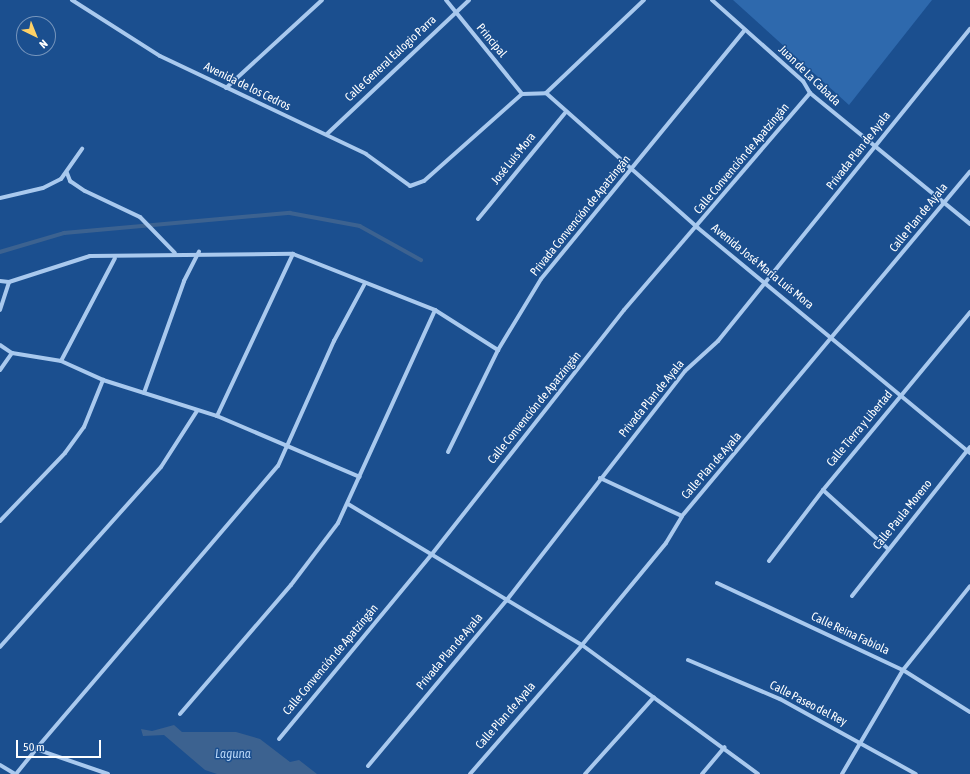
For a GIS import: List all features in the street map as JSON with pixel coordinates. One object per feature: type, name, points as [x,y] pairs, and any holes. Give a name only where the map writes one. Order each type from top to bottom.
[{"type":"street","name":"Avenida de los Cedros","points":[[72,0],[160,56],[289,120],[327,134],[366,154],[397,180],[414,186],[424,181],[522,94]]},
{"type":"street","points":[[226,88],[322,0]]},
{"type":"street","name":"Principal","points":[[446,0],[454,13],[522,94]]},
{"type":"street","name":"Calle General Eulogio Parra","points":[[327,134],[469,0]]},
{"type":"street","points":[[522,94],[546,93],[644,0]]},
{"type":"street","name":"Juan de La Cabada","points":[[712,0],[803,81],[810,93],[970,224]]},
{"type":"street","name":"Privada Plan de Ayala","points":[[368,766],[506,601],[600,478],[686,372],[718,341],[970,29]]},
{"type":"street","name":"Privada Convención de Apatzingán","points":[[448,452],[498,350],[540,279],[631,170],[744,30]]},
{"type":"street","name":"Avenida José María Luis Mora","points":[[546,93],[698,228],[969,450]]},
{"type":"street","name":"Calle Convención de Apatzingán","points":[[279,739],[432,554],[624,310],[698,228],[810,93]]},
{"type":"street","name":"José Luis Mora","points":[[478,219],[566,112]]},
{"type":"street","points":[[0,198],[43,188],[67,173],[82,149]]},
{"type":"street","name":"Calle Plan de Ayala","points":[[470,774],[582,646],[666,543],[682,516],[833,338],[970,172]]},
{"type":"street","points":[[67,173],[70,181],[85,192],[140,217],[176,253]]},
{"type":"street","points":[[0,281],[9,282],[90,256],[114,258],[199,252],[293,254],[364,284],[435,310],[498,350]]},
{"type":"street","points":[[144,392],[184,281],[199,252]]},
{"type":"street","points":[[217,416],[293,254]]},
{"type":"street","points":[[61,361],[114,258]]},
{"type":"street","points":[[0,310],[9,282]]},
{"type":"street","points":[[0,765],[16,774],[262,487],[289,445],[334,341],[364,284]]},
{"type":"street","points":[[180,714],[323,546],[348,504],[435,310]]},
{"type":"street","name":"Calle Tierra y Libertad","points":[[769,561],[823,490],[970,312]]},
{"type":"street","points":[[0,345],[12,353],[61,361],[103,380],[144,392],[197,411],[217,416],[289,445],[360,477]]},
{"type":"street","points":[[0,370],[12,353]]},
{"type":"street","points":[[0,521],[84,427],[103,380]]},
{"type":"street","points":[[0,647],[161,467],[197,411]]},
{"type":"street","name":"Calle Paula Moreno","points":[[852,596],[888,548],[969,450]]},
{"type":"street","points":[[600,478],[682,516]]},
{"type":"street","points":[[823,490],[888,548]]},
{"type":"street","points":[[348,504],[582,646],[725,747],[758,774]]},
{"type":"street","name":"Calle Reina Fabiola","points":[[717,583],[903,670],[970,712]]},
{"type":"street","points":[[842,774],[903,670],[970,586]]},
{"type":"street","name":"Calle Paseo del Rey","points":[[688,660],[780,699],[916,774]]},
{"type":"street","points":[[585,774],[654,697]]},
{"type":"street","points":[[702,774],[725,747]]},
{"type":"street","points":[[36,749],[108,774]]},
{"type":"shaded area","points":[[733,0],[932,0],[849,105]]},
{"type":"water","name":"Laguna","points":[[174,725],[182,732],[236,732],[260,739],[290,762],[299,760],[317,774],[217,774],[205,770],[164,735],[143,736],[141,729],[152,731]]},
{"type":"waterway","points":[[0,252],[64,233],[290,213],[360,226],[421,260]]}]
